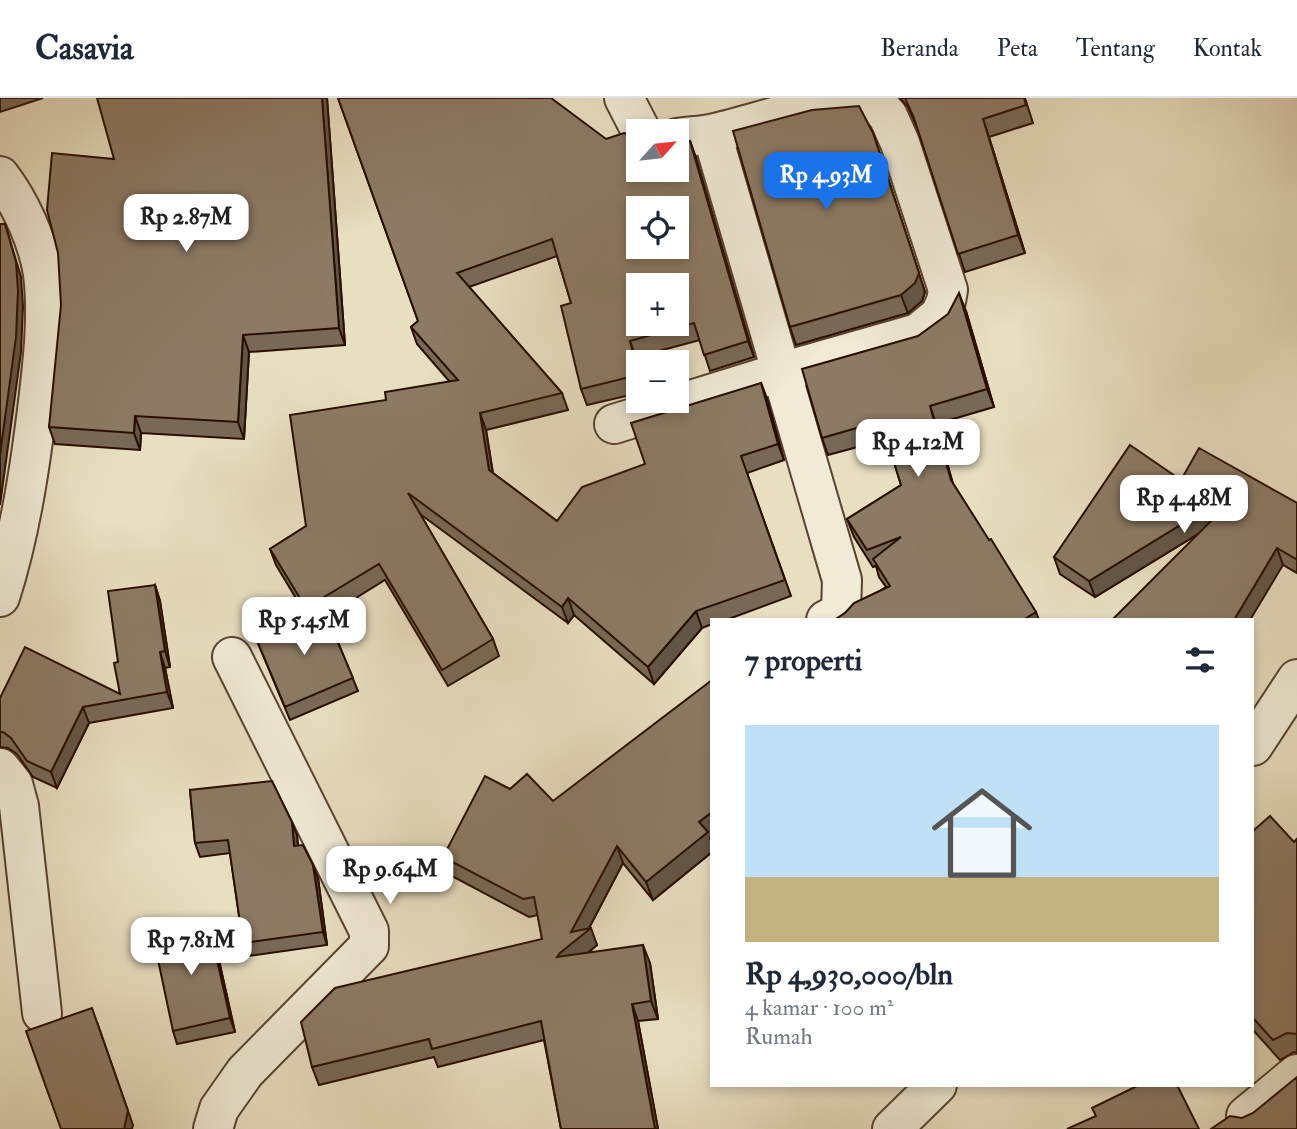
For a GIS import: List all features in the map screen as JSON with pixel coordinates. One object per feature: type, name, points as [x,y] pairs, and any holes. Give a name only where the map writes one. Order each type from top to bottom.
[{"type":"street","points":[[624,98],[635,119]]},
{"type":"street","points":[[614,424],[781,372],[918,333],[940,315],[948,290],[900,143],[888,116],[875,102],[851,99],[694,136],[781,372],[842,580],[841,612],[830,618]]},
{"type":"street","points":[[0,176],[25,215],[43,272],[45,343],[32,450],[10,566],[0,597]]},
{"type":"street","points":[[213,1129],[219,1109],[245,1072],[369,946],[369,931],[232,657]]},
{"type":"street","points":[[1254,744],[1297,679]]},
{"type":"street","points":[[0,768],[13,785],[19,806],[42,1013]]},
{"type":"street","points":[[1246,1116],[1297,1074]]},
{"type":"street","points":[[892,1129],[935,1087]]},
{"type":"building","points":[[97,98],[322,98],[339,328],[243,335],[238,422],[135,416],[134,433],[49,427],[61,305],[58,253],[47,210],[52,153],[114,159]]},
{"type":"building","points":[[338,98],[551,98],[606,139],[626,133],[626,182],[690,182],[690,141],[748,341],[704,355],[694,323],[689,324],[689,273],[626,273],[626,336],[648,336],[630,341],[632,350],[626,350],[626,378],[581,389],[561,306],[571,303],[552,239],[457,273],[562,393],[480,413],[489,470],[557,521],[582,487],[645,464],[631,423],[664,413],[689,413],[689,405],[761,383],[778,444],[741,456],[785,580],[696,611],[648,667],[568,598],[562,607],[408,493],[493,639],[442,670],[379,564],[306,608],[270,549],[306,526],[290,415],[386,400],[385,392],[458,380],[411,327],[418,321]]},
{"type":"building","points":[[905,98],[1024,98],[1026,105],[983,119],[1018,235],[958,254]]},
{"type":"building","points":[[859,106],[873,133],[919,273],[915,283],[901,295],[790,327],[733,131],[812,110]]},
{"type":"building","points":[[0,224],[5,224],[16,262],[18,291],[16,337],[0,455]]},
{"type":"building","points":[[959,293],[987,389],[930,406],[951,480],[1036,612],[1026,618],[837,618],[854,603],[890,586],[873,559],[901,537],[867,550],[847,519],[901,485],[881,421],[822,438],[802,369],[918,336],[948,314]]},
{"type":"building","points":[[1130,445],[1181,480],[1199,448],[1297,503],[1296,559],[1277,548],[1235,618],[1114,618],[1215,517],[1208,508],[1089,581],[1054,557]]},
{"type":"building","points":[[155,585],[165,651],[160,652],[167,692],[83,707],[51,772],[27,761],[11,738],[0,732],[0,698],[25,647],[120,694],[114,663],[118,662],[108,591]]},
{"type":"building","points":[[323,607],[353,678],[285,707],[255,636]]},
{"type":"building","points":[[710,682],[710,814],[699,822],[708,832],[646,882],[617,846],[571,932],[591,928],[557,957],[643,945],[651,1001],[632,1004],[655,1129],[561,1129],[541,1021],[432,1049],[429,1039],[312,1067],[301,1022],[335,988],[542,939],[534,897],[523,899],[443,857],[485,776],[510,789],[527,774],[553,801]]},
{"type":"building","points":[[272,781],[292,822],[294,846],[303,845],[313,865],[323,932],[243,943],[228,840],[195,843],[190,790]]},
{"type":"building","points":[[1270,816],[1294,842],[1297,839],[1297,1034],[1287,1033],[1273,1040],[1254,1019],[1254,830]]},
{"type":"building","points":[[209,924],[230,1018],[173,1031],[153,936]]},
{"type":"building","points":[[92,1008],[128,1111],[124,1129],[61,1129],[26,1031]]},
{"type":"building","points":[[1297,1077],[1297,1129],[1211,1129],[1230,1116],[1242,1118],[1253,1113]]},
{"type":"building","points":[[1135,1087],[1178,1087],[1199,1129],[1067,1129],[1096,1116],[1092,1108]]}]
